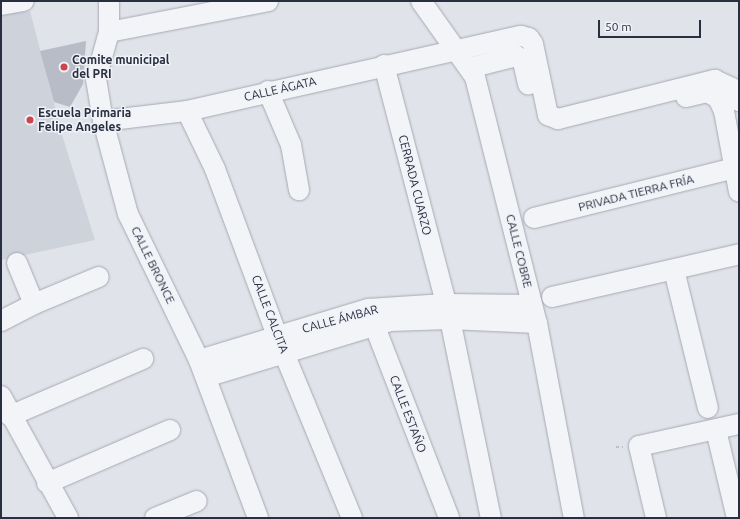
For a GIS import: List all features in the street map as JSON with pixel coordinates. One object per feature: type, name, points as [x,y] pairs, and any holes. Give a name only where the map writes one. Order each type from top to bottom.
[{"type":"street","points":[[1,5],[24,1]]},
{"type":"street","name":"CALLE BRONCE","points":[[109,1],[108,32],[96,79],[103,121],[128,214],[203,369],[258,518]]},
{"type":"street","points":[[108,32],[268,1]]},
{"type":"street","name":"CALLE COBRE","points":[[421,1],[474,77],[534,314],[574,518]]},
{"type":"street","name":"CALLE ÁGATA","points":[[103,121],[187,111],[384,65],[522,36],[528,38],[533,44],[544,106],[554,123]]},
{"type":"street","points":[[469,68],[512,56],[520,57],[524,62],[533,113],[540,123],[554,123],[711,86],[732,88],[739,101]]},
{"type":"street","name":"CERRADA CUARZO","points":[[384,65],[448,312]]},
{"type":"street","points":[[711,86],[724,111],[737,168],[739,192]]},
{"type":"street","points":[[268,92],[291,145],[299,190]]},
{"type":"street","name":"CALLE CALCITA","points":[[187,111],[215,169],[277,336],[352,518]]},
{"type":"street","name":"PRIVADA TIERRA FRÍA","points":[[534,218],[737,168]]},
{"type":"street","points":[[552,297],[739,254]]},
{"type":"street","points":[[17,263],[34,304]]},
{"type":"street","points":[[674,270],[708,408]]},
{"type":"street","points":[[1,321],[34,304],[99,277]]},
{"type":"street","points":[[448,312],[492,518]]},
{"type":"street","name":"CALLE ÁMBAR","points":[[203,369],[277,336],[371,318],[448,312],[534,314]]},
{"type":"street","name":"CALLE ÁMBAR","points":[[203,369],[285,354],[371,318]]},
{"type":"street","name":"CALLE ESTAÑO","points":[[371,318],[449,518]]},
{"type":"street","points":[[68,518],[47,483],[4,402],[143,359]]},
{"type":"street","points":[[656,518],[639,446],[739,424]]},
{"type":"street","points":[[47,483],[170,430]]},
{"type":"street","points":[[716,430],[737,518]]},
{"type":"street","points":[[155,518],[197,501]]},
{"type":"shaded area","name":"Escuela Primaria Felipe Angeles","points":[[30,11],[63,138],[95,240],[1,260],[1,15]]},
{"type":"building","name":"Comite municipal del PRI","points":[[86,41],[83,84],[70,107],[54,102],[40,51]]},
{"type":"place","name":"Comite municipal del PRI","points":[[64,67]]},
{"type":"place","name":"Escuela Primaria Felipe Angeles","points":[[30,120]]}]
